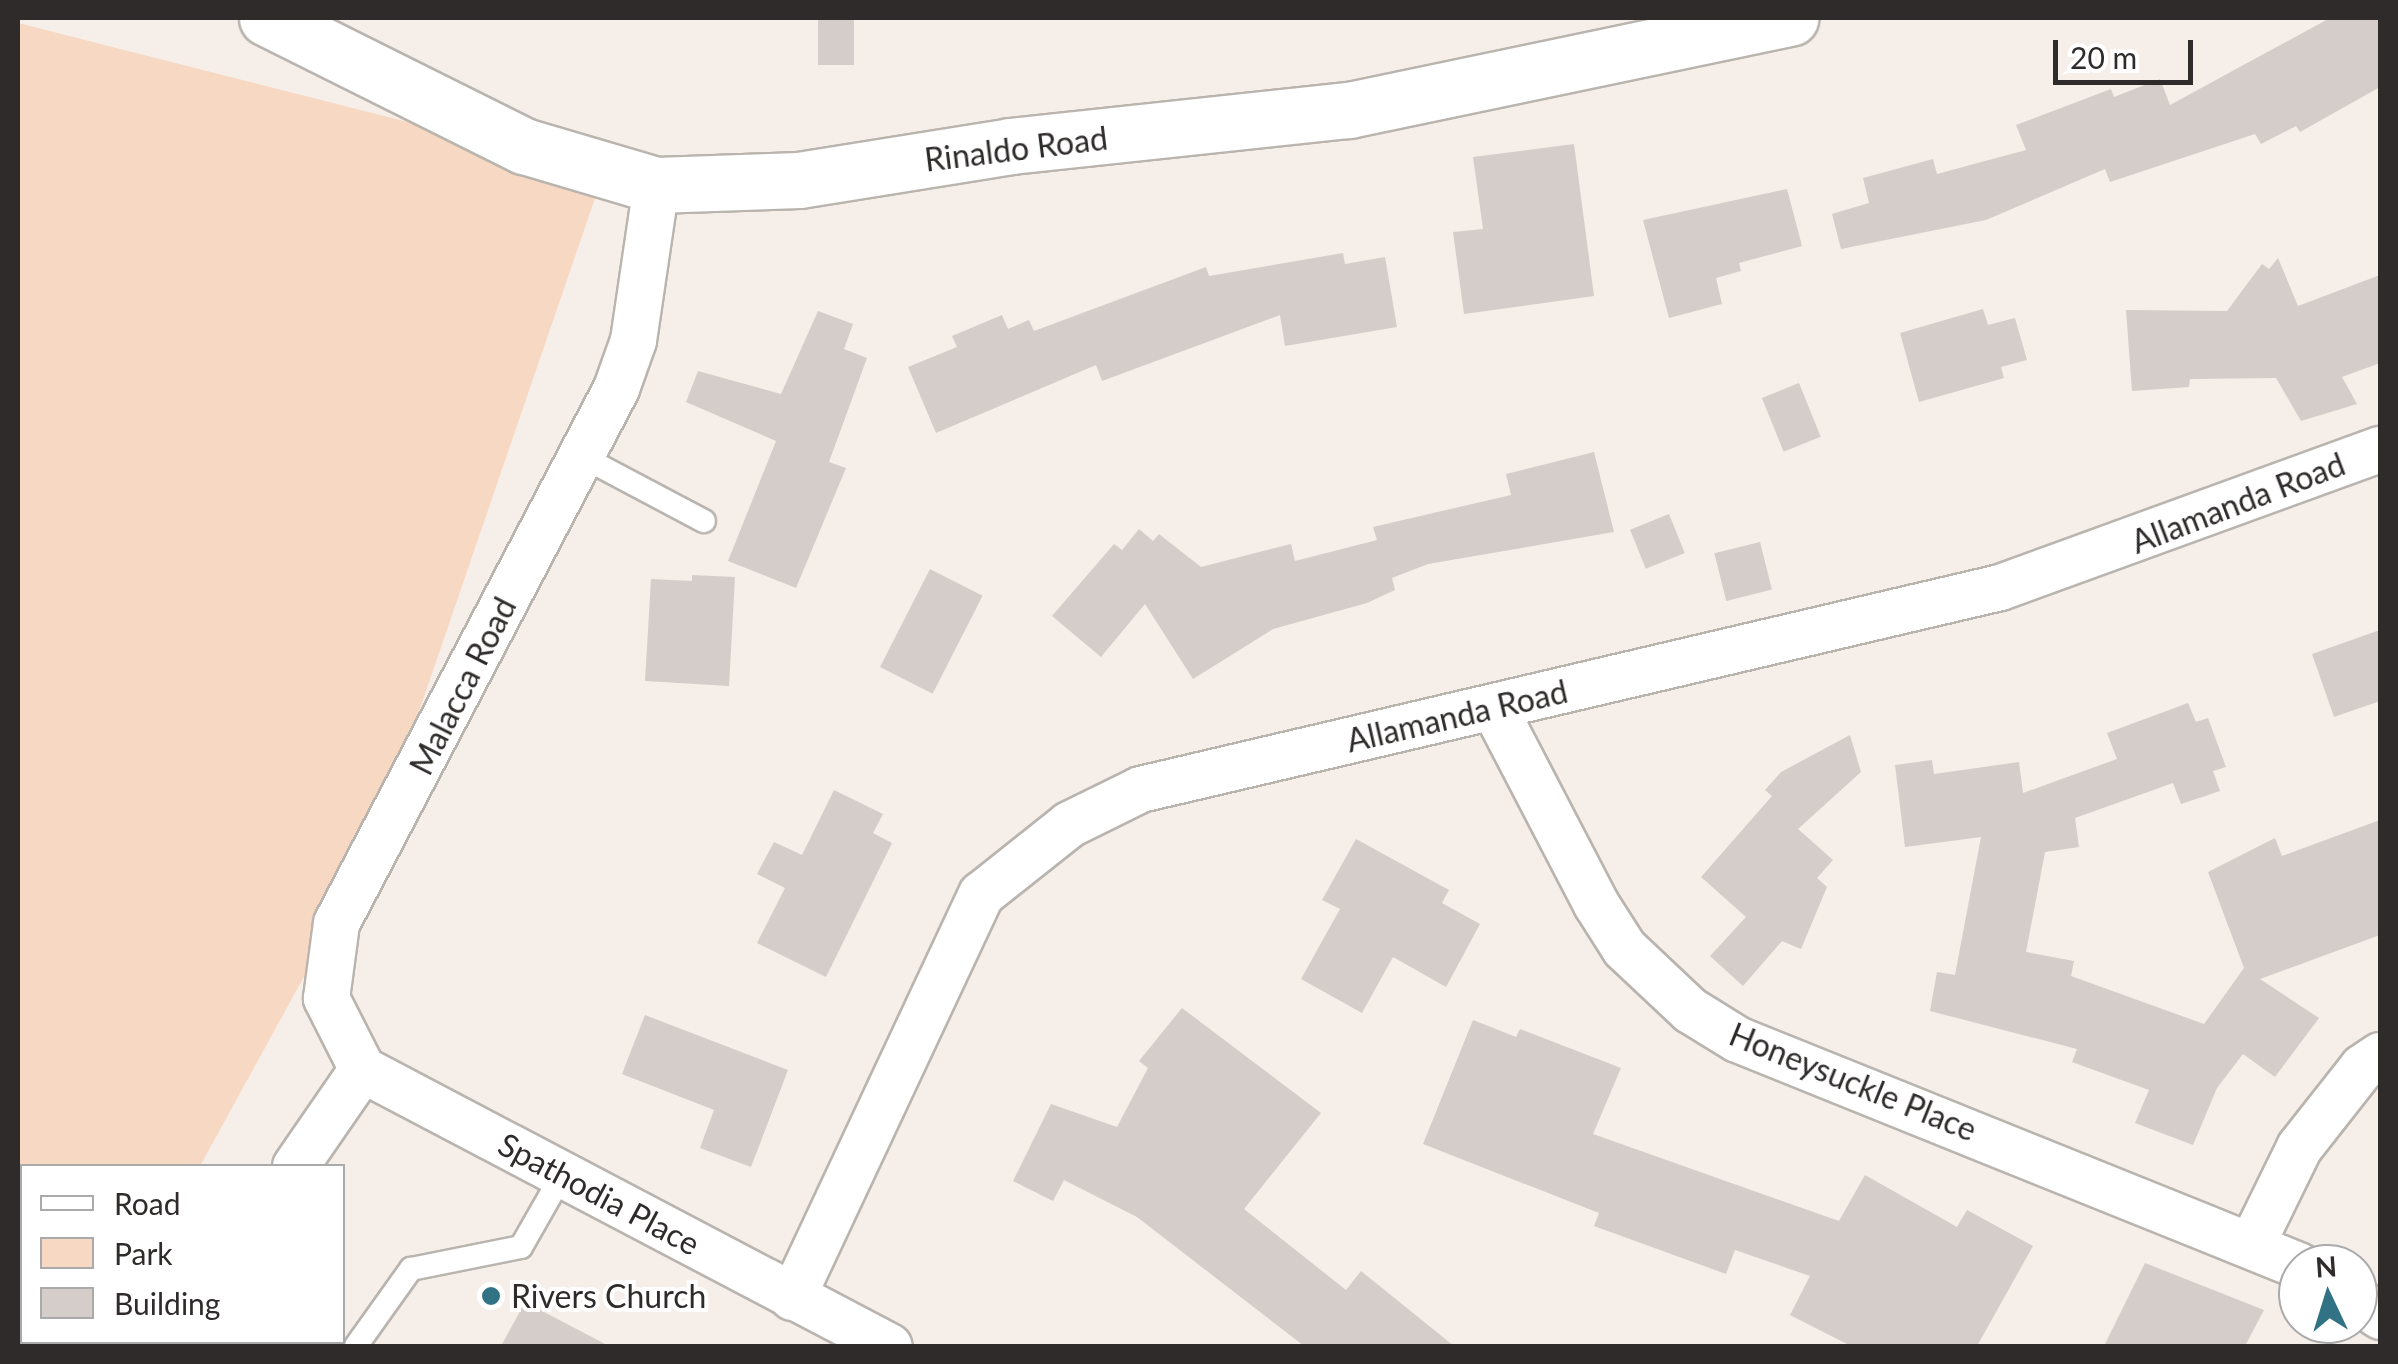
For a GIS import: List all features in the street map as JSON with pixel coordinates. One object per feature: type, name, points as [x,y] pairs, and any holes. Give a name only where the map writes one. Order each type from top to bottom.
[{"type":"street","name":"Rinaldo Road","points":[[266,18],[524,146],[656,185],[799,180],[1011,146],[1350,110],[1791,18]]},
{"type":"street","name":"Malacca Road","points":[[362,1069],[326,998],[336,923],[581,456],[633,340],[656,185]]},
{"type":"street","name":"Allamanda Road","points":[[792,1297],[946,956],[980,894],[1022,857],[1140,789],[2000,587],[2380,450]]},
{"type":"street","name":"Honeysuckle Place","points":[[1494,708],[1605,918],[1690,1010],[1737,1038],[2278,1255]]},
{"type":"street","points":[[2252,1243],[2299,1147],[2362,1067],[2380,1056]]},
{"type":"street","points":[[296,1164],[362,1069]]},
{"type":"street","name":"Spathodia Place","points":[[362,1069],[889,1346]]},
{"type":"lane","points":[[581,456],[704,521]]},
{"type":"lane","points":[[356,1346],[411,1269],[521,1248],[562,1175]]},
{"type":"green space","points":[[18,23],[604,172],[368,860],[201,1164],[20,1164],[20,1344],[101,1346],[18,1346]]},
{"type":"building","points":[[818,18],[854,18],[854,65],[818,65]]},
{"type":"building","points":[[2330,18],[2380,18],[2380,87],[2300,132],[2296,126],[2261,144],[2255,134],[2110,182],[2105,169],[1986,220],[1841,249],[1832,214],[1869,203],[1863,178],[1933,159],[1937,174],[2026,150],[2016,125],[2111,89],[2114,97],[2160,79],[2170,105]]},
{"type":"building","points":[[1574,144],[1594,296],[1464,314],[1453,232],[1483,229],[1473,157]]},
{"type":"building","points":[[1787,189],[1802,246],[1739,263],[1741,271],[1716,278],[1722,304],[1669,318],[1643,220]]},
{"type":"building","points":[[1343,253],[1345,264],[1385,257],[1397,327],[1285,346],[1280,315],[1102,381],[1096,365],[936,433],[908,367],[957,347],[952,336],[1002,315],[1008,329],[1029,320],[1034,331],[1206,267],[1209,276]]},
{"type":"building","points":[[2278,258],[2298,306],[2380,275],[2380,363],[2342,377],[2357,404],[2301,421],[2276,378],[2190,379],[2189,387],[2132,391],[2126,310],[2227,311],[2262,264],[2269,269]]},
{"type":"building","points":[[1983,309],[1988,325],[2015,318],[2027,360],[2001,367],[2004,378],[1919,402],[1900,333]]},
{"type":"building","points":[[818,311],[853,324],[844,349],[867,358],[829,462],[846,468],[796,588],[728,561],[776,441],[686,402],[698,371],[781,394]]},
{"type":"building","points":[[1799,383],[1821,437],[1784,452],[1762,398]]},
{"type":"building","points":[[1594,452],[1614,532],[1428,564],[1392,578],[1395,590],[1367,603],[1273,629],[1193,679],[1145,604],[1101,657],[1052,616],[1114,544],[1122,550],[1139,529],[1153,541],[1159,534],[1201,567],[1291,544],[1295,561],[1377,540],[1373,527],[1511,495],[1506,474]]},
{"type":"building","points":[[1669,514],[1685,553],[1646,569],[1630,530]]},
{"type":"building","points":[[1760,542],[1772,590],[1726,601],[1714,553]]},
{"type":"building","points":[[930,569],[983,596],[933,694],[880,667]]},
{"type":"building","points":[[692,575],[735,577],[729,686],[645,681],[651,579],[692,581]]},
{"type":"building","points":[[2380,630],[2380,701],[2334,717],[2312,654]]},
{"type":"building","points":[[2188,703],[2196,722],[2208,718],[2226,767],[2213,771],[2220,791],[2181,804],[2173,783],[2075,818],[2079,847],[2045,852],[2026,952],[2074,961],[2071,976],[2204,1024],[2244,968],[2208,872],[2275,838],[2282,856],[2380,820],[2380,935],[2260,979],[2319,1018],[2275,1077],[2243,1054],[2217,1088],[2193,1145],[2135,1123],[2149,1090],[2072,1062],[2077,1049],[1930,1011],[1937,972],[1955,975],[1981,837],[1905,847],[1895,765],[1932,760],[1934,774],[2019,762],[2023,793],[2117,759],[2107,733]]},
{"type":"building","points":[[1850,735],[1861,772],[1798,829],[1833,860],[1817,878],[1827,887],[1801,949],[1782,941],[1743,986],[1710,956],[1746,917],[1701,877],[1772,796],[1765,790],[1781,772]]},
{"type":"building","points":[[834,790],[883,814],[873,833],[892,843],[826,977],[757,943],[785,888],[757,874],[774,842],[802,855]]},
{"type":"building","points":[[1356,839],[1449,890],[1442,903],[1480,924],[1446,987],[1393,957],[1362,1013],[1301,979],[1340,909],[1322,900]]},
{"type":"building","points":[[1182,1008],[1321,1113],[1244,1209],[1346,1290],[1361,1271],[1454,1346],[1304,1346],[1137,1217],[1064,1180],[1053,1201],[1013,1181],[1051,1104],[1117,1127],[1148,1068],[1139,1061]]},
{"type":"building","points":[[645,1015],[788,1070],[751,1167],[700,1148],[714,1110],[622,1074]]},
{"type":"building","points":[[1473,1020],[1516,1037],[1520,1029],[1621,1068],[1593,1134],[1839,1221],[1865,1175],[1957,1227],[1967,1210],[2033,1246],[1977,1346],[1851,1346],[1790,1315],[1810,1276],[1735,1250],[1726,1274],[1594,1226],[1599,1213],[1423,1144]]},
{"type":"building","points":[[2145,1263],[2264,1310],[2245,1346],[2104,1346]]},
{"type":"building","points":[[525,1302],[609,1346],[501,1346]]},
{"type":"place","name":"Rivers Church","points":[[491,1296]]}]
